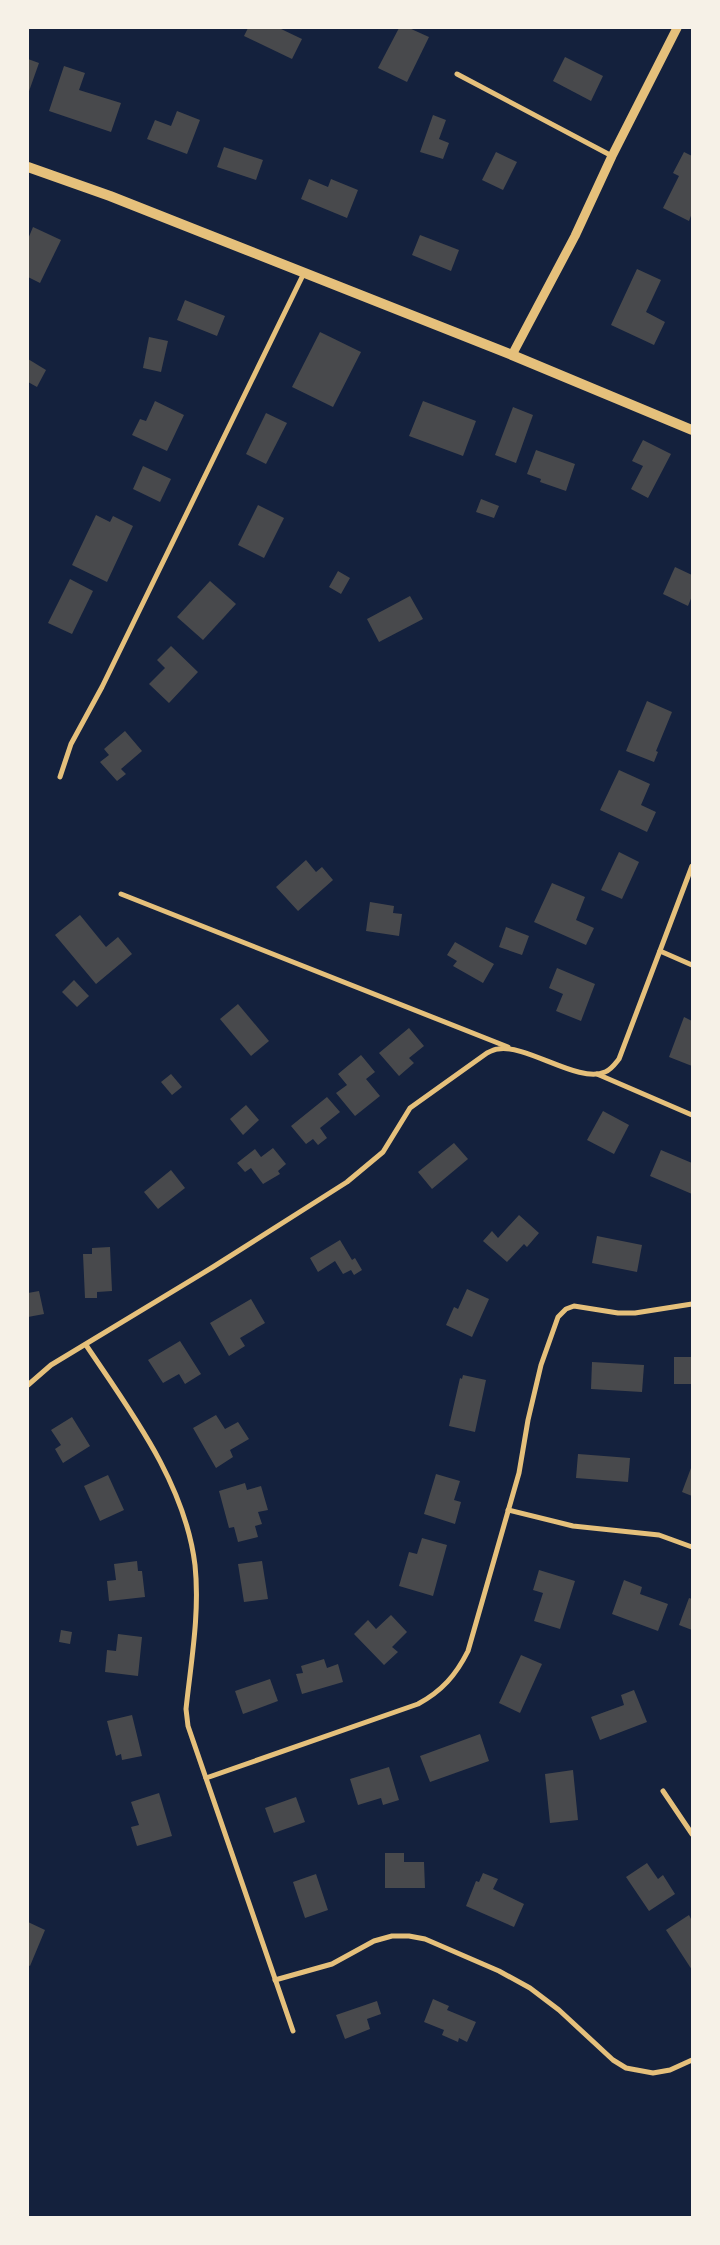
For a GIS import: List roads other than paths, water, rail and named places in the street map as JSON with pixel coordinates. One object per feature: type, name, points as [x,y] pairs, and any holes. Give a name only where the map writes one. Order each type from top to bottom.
[{"type":"main road","points":[[28,167],[110,196],[512,354],[692,430]]},
{"type":"street","points":[[512,354],[576,236],[612,156],[677,28]]},
{"type":"street","points":[[457,74],[612,156]]},
{"type":"street","points":[[60,777],[72,744],[304,273]]},
{"type":"street","points":[[597,1074],[605,1072],[619,1059],[692,866]]},
{"type":"street","points":[[121,894],[514,1049],[586,1073],[597,1074],[692,1115]]},
{"type":"street","points":[[660,951],[692,965]]},
{"type":"street","points":[[28,1385],[51,1365],[347,1182],[383,1152],[410,1108],[417,1102],[487,1052],[499,1048],[514,1049]]},
{"type":"street","points":[[206,1778],[418,1704],[433,1696],[447,1683],[459,1668],[468,1651],[519,1473],[528,1420],[541,1365],[558,1317],[566,1309],[574,1306],[618,1313],[635,1313],[692,1304]]},
{"type":"street","points":[[86,1345],[138,1425],[166,1475],[179,1502],[189,1533],[195,1565],[197,1599],[186,1709],[188,1726],[293,2031]]},
{"type":"street","points":[[508,1510],[573,1526],[659,1535],[692,1547]]},
{"type":"street","points":[[663,1791],[692,1834]]},
{"type":"street","points":[[275,1980],[332,1964],[374,1941],[392,1936],[409,1936],[425,1939],[500,1971],[530,1988],[559,2010],[612,2060],[626,2068],[653,2073],[670,2070],[692,2060]]}]
